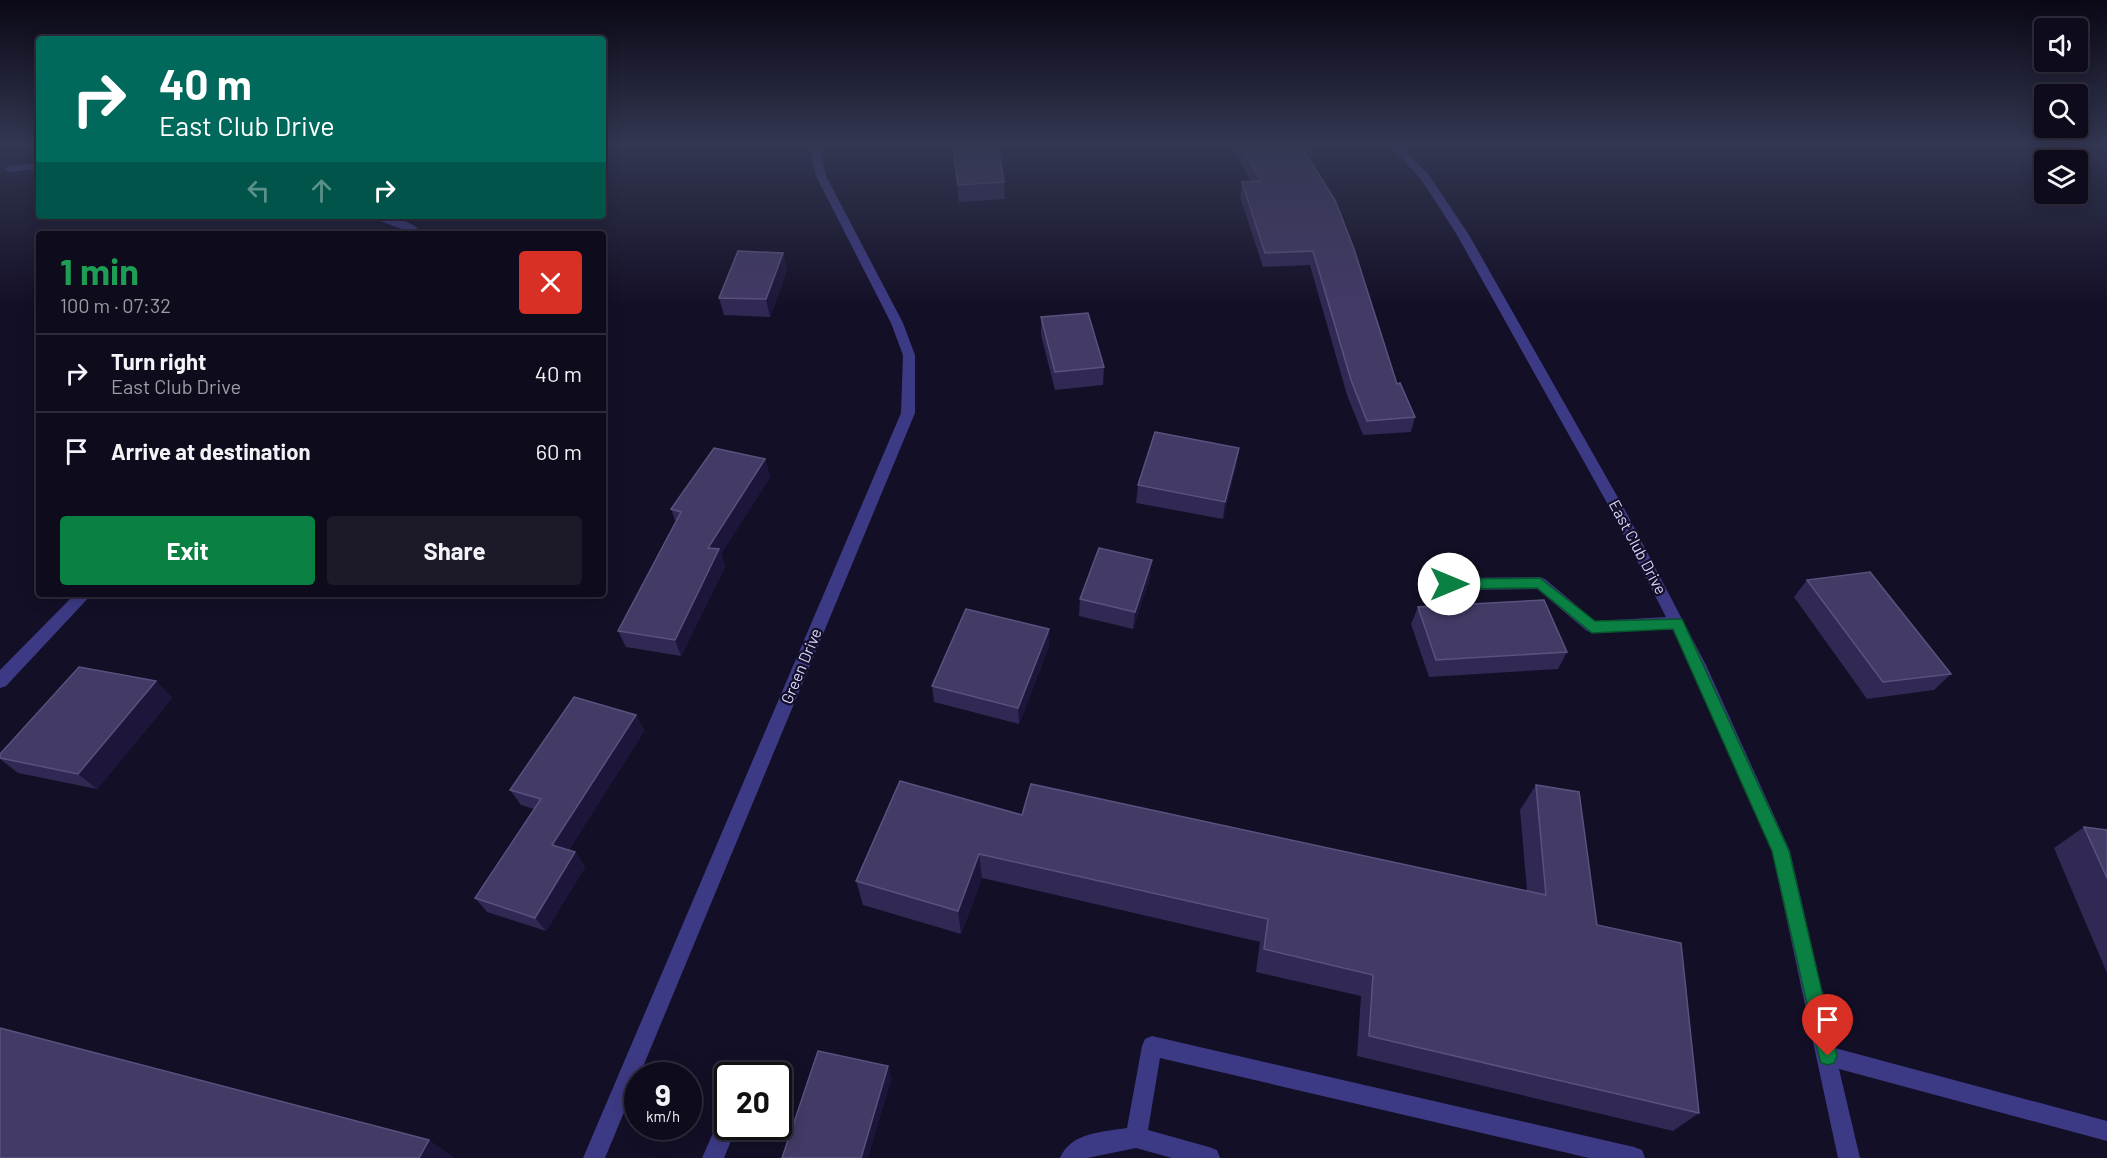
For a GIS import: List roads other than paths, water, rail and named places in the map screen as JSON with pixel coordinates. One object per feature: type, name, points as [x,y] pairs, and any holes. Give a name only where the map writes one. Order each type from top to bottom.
[{"type":"street","name":"Green Drive","points":[[594,1158],[908,413],[909,355],[897,323],[833,200]]},
{"type":"street","name":"East Club Drive","points":[[1440,200],[1463,235],[1618,510],[1677,623],[1781,851],[1849,1158]]},
{"type":"street","points":[[387,219],[406,225],[413,231]]},
{"type":"street","points":[[1449,584],[1540,583],[1592,627],[1677,623]]},
{"type":"street","points":[[0,681],[81,597]]},
{"type":"street","points":[[1136,1137],[1152,1046],[1634,1158]]},
{"type":"street","points":[[1828,1056],[2107,1131]]},
{"type":"street","points":[[1071,1158],[1084,1146],[1136,1137],[1209,1158]]},
{"type":"street","points":[[713,1158],[720,1140]]}]
